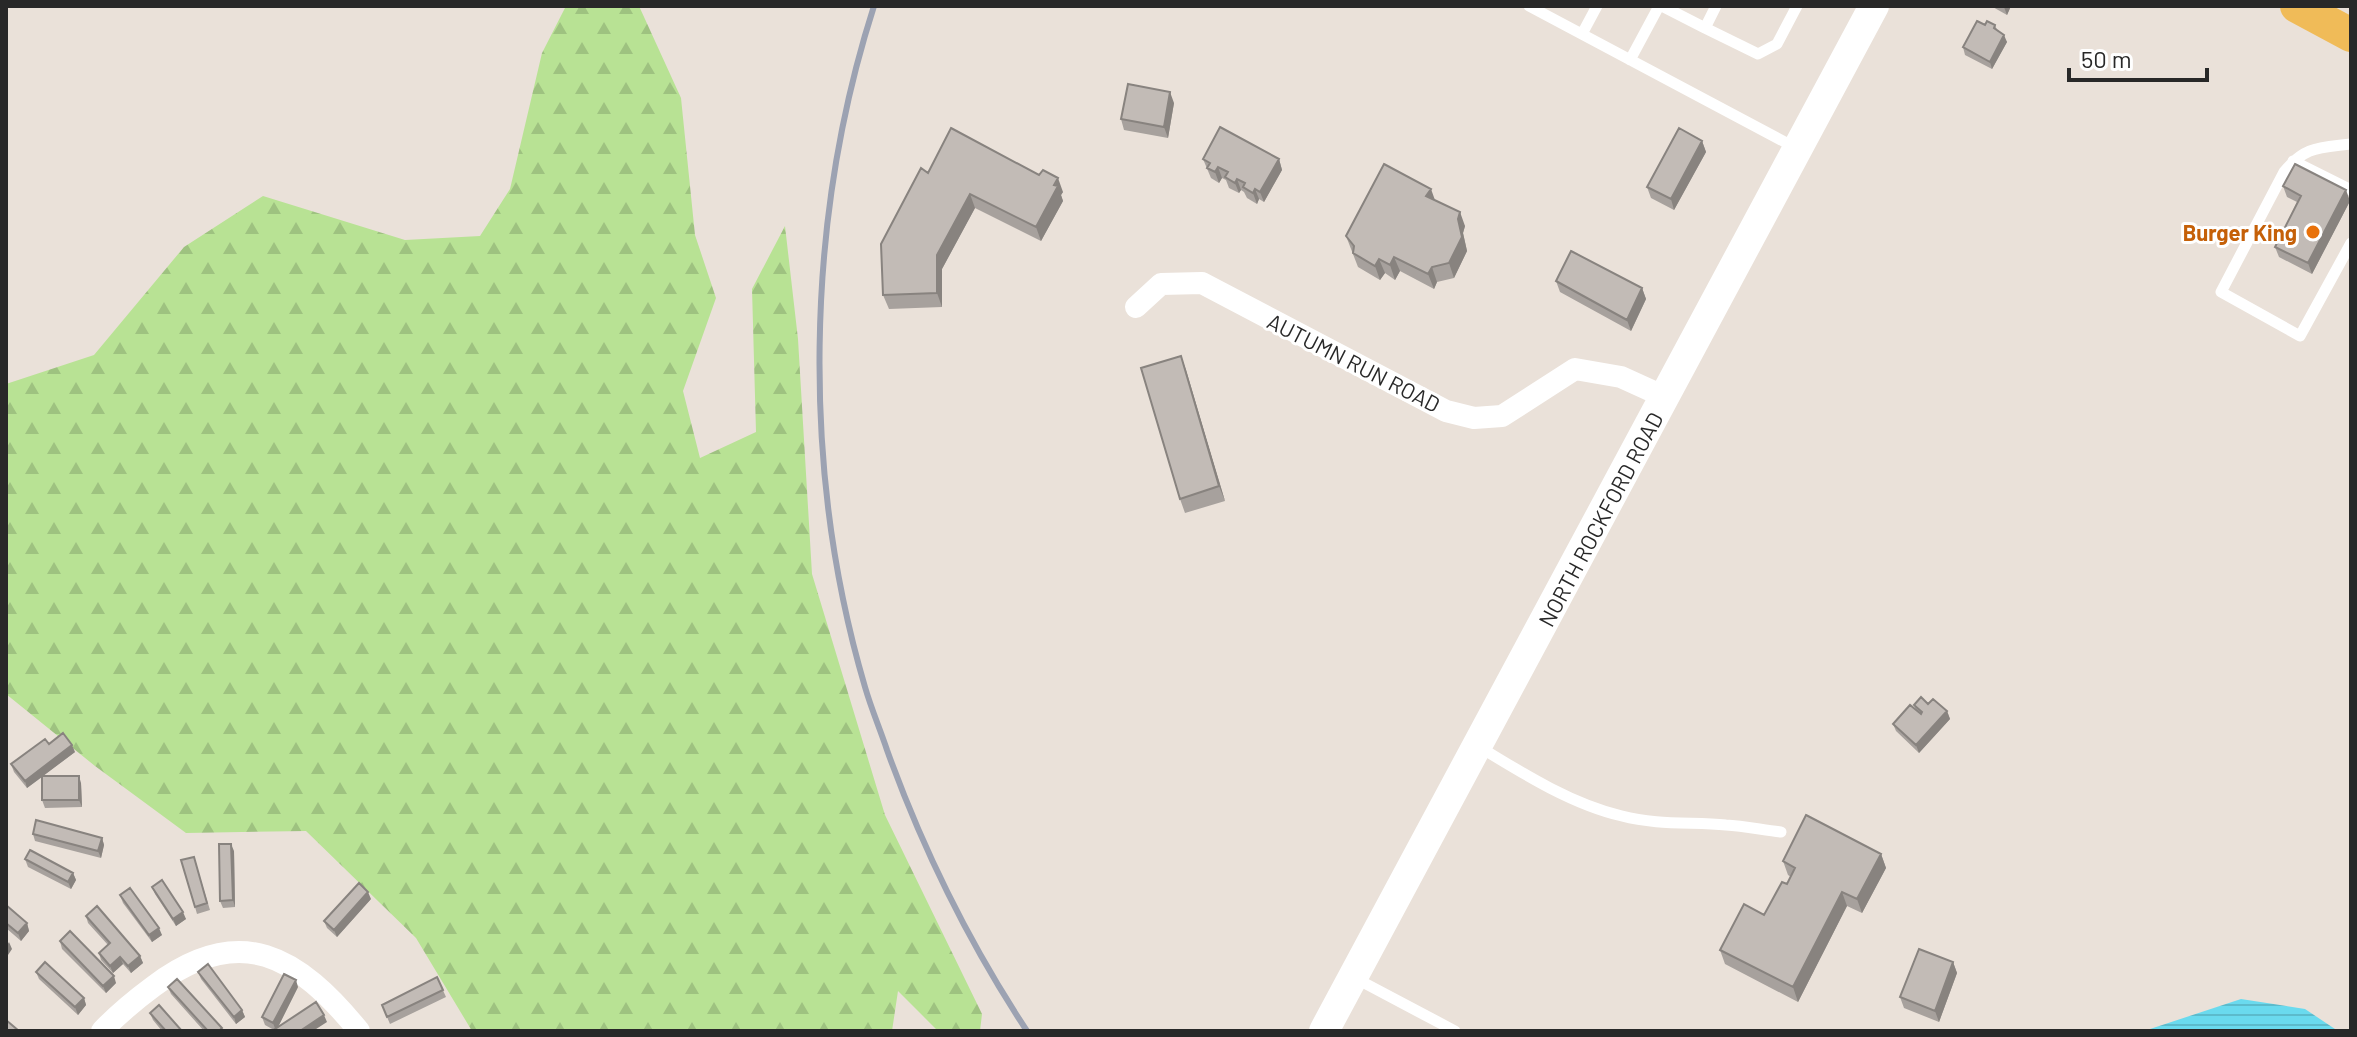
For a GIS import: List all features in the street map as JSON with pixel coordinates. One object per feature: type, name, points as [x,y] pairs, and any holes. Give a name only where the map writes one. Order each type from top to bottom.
[{"type":"main road","points":[[2297,6],[2351,35]]},
{"type":"street","name":"NORTH ROCKFORD ROAD","points":[[1324,1031],[1874,6]]},
{"type":"street","name":"AUTUMN RUN ROAD","points":[[1136,307],[1161,284],[1202,283],[1446,411],[1474,418],[1502,416],[1575,369],[1621,377],[1665,397]]},
{"type":"street","points":[[102,1031],[117,1014],[164,979],[190,963],[223,951],[260,955],[290,967],[317,984],[359,1031]]},
{"type":"lane","points":[[1529,6],[1798,149]]},
{"type":"lane","points":[[1582,34],[1597,6]]},
{"type":"lane","points":[[1630,60],[1660,6],[1758,54],[1777,44],[1797,6]]},
{"type":"lane","points":[[1705,28],[1716,6]]},
{"type":"lane","points":[[2351,144],[2319,148],[2302,153],[2293,161],[2284,172],[2221,292],[2300,336],[2351,243]]},
{"type":"lane","points":[[2293,161],[2351,190]]},
{"type":"lane","points":[[1477,746],[1556,791],[1621,816],[1663,823],[1728,825],[1781,832]]},
{"type":"lane","points":[[1352,976],[1455,1031]]},
{"type":"green space","points":[[566,6],[639,6],[681,98],[695,235],[716,298],[683,391],[700,458],[756,432],[752,289],[785,226],[798,339],[812,574],[885,815],[982,1014],[980,1031],[938,1031],[898,991],[892,1031],[472,1031],[416,938],[306,831],[186,833],[95,766],[6,694],[6,384],[94,355],[184,247],[263,196],[405,240],[480,236],[510,189],[542,53]]},
{"type":"water","points":[[2241,999],[2305,1009],[2338,1031],[2144,1031]]},
{"type":"building","points":[[1977,21],[1995,25],[1994,28],[2004,35],[1990,62],[1963,47]]},
{"type":"building","points":[[1128,84],[1170,92],[1164,127],[1121,119]]},
{"type":"building","points":[[1220,127],[1279,159],[1260,192],[1255,189],[1253,193],[1237,179],[1235,183],[1225,177],[1228,172],[1218,167],[1215,172],[1207,168],[1210,163],[1203,159]]},
{"type":"building","points":[[951,128],[1039,175],[1043,170],[1058,178],[1054,185],[1058,186],[1036,227],[970,194],[937,255],[937,293],[883,295],[881,244],[921,168],[928,173]]},
{"type":"building","points":[[1679,128],[1702,141],[1671,199],[1647,187]]},
{"type":"building","points":[[1384,164],[1431,189],[1426,196],[1460,212],[1458,219],[1462,237],[1449,263],[1432,267],[1428,274],[1394,257],[1390,265],[1379,259],[1375,266],[1353,253],[1354,246],[1346,236]]},
{"type":"building","name":"Burger King","points":[[2295,164],[2346,190],[2308,263],[2275,247],[2301,196],[2283,186]]},
{"type":"building","points":[[1571,251],[1642,288],[1627,320],[1556,281]]},
{"type":"building","points":[[1181,356],[1219,486],[1180,499],[1141,368]]},
{"type":"building","points":[[1921,697],[1928,704],[1933,699],[1947,711],[1916,745],[1893,724],[1910,705],[1921,714],[1914,705]]},
{"type":"building","points":[[63,733],[72,745],[25,781],[11,764],[45,739],[49,744]]},
{"type":"building","points":[[42,776],[79,776],[79,800],[42,800]]},
{"type":"building","points":[[1806,815],[1881,854],[1857,899],[1842,892],[1793,987],[1720,950],[1744,904],[1764,915],[1782,882],[1787,884],[1795,868],[1783,861]]},
{"type":"building","points":[[36,820],[102,838],[98,851],[33,834]]},
{"type":"building","points":[[219,844],[231,844],[233,900],[220,901]]},
{"type":"building","points":[[30,850],[73,873],[68,882],[25,859]]},
{"type":"building","points":[[194,857],[207,903],[195,907],[181,860]]},
{"type":"building","points":[[162,880],[183,912],[173,919],[152,887]]},
{"type":"building","points":[[359,883],[368,892],[334,930],[324,921]]},
{"type":"building","points":[[130,888],[159,928],[149,935],[120,895]]},
{"type":"building","points":[[6,905],[27,923],[18,933],[6,923]]},
{"type":"building","points":[[97,906],[140,956],[128,966],[120,957],[110,966],[99,953],[110,943],[86,916]]},
{"type":"building","points":[[70,931],[114,976],[103,986],[60,941]]},
{"type":"building","points":[[1919,949],[1953,962],[1935,1011],[1900,997]]},
{"type":"building","points":[[45,962],[84,998],[75,1007],[36,972]]},
{"type":"building","points":[[208,964],[242,1010],[234,1017],[198,972]]},
{"type":"building","points":[[284,974],[296,980],[273,1023],[262,1017]]},
{"type":"building","points":[[437,977],[443,990],[387,1017],[382,1005]]},
{"type":"building","points":[[177,979],[222,1028],[219,1031],[208,1031],[168,987]]},
{"type":"building","points":[[316,1002],[324,1015],[300,1031],[272,1031]]},
{"type":"building","points":[[159,1005],[182,1031],[166,1031],[150,1013]]},
{"type":"building","points":[[6,1020],[19,1031],[6,1031]]},
{"type":"railway","points":[[874,6],[851,88],[834,173],[824,259],[820,346],[822,433],[830,519],[844,604],[865,687],[901,787],[932,860],[967,930],[1027,1031]]},
{"type":"place","name":"Burger King","points":[[2313,232]]}]
